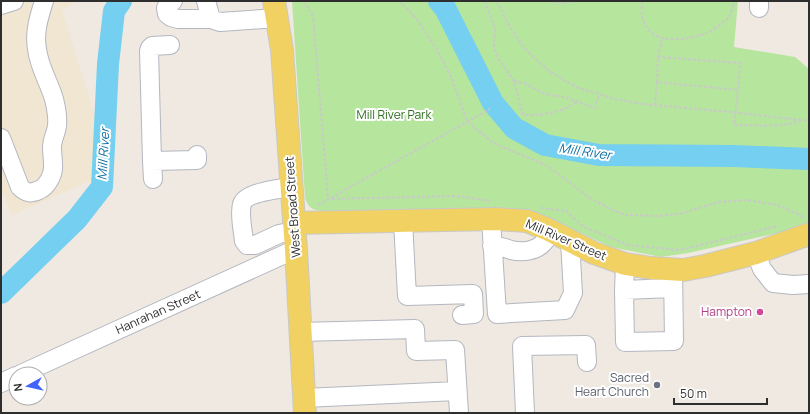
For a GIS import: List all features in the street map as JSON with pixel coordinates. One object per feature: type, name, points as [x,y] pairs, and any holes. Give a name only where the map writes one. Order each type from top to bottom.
[{"type":"main road","name":"West Broad Street","points":[[275,9],[282,50],[305,406]]},
{"type":"main road","name":"Mill River Street","points":[[294,234],[493,210],[527,221],[594,253],[624,264],[652,268],[672,279],[683,270],[756,253],[807,226]]},
{"type":"street","points":[[1,5],[14,1]]},
{"type":"street","points":[[1,138],[20,187],[24,192],[32,193],[41,190],[51,177],[54,167],[52,146],[57,126],[53,97],[37,51],[37,26],[44,1]]},
{"type":"street","points":[[174,1],[166,8],[167,14],[171,18],[211,19],[220,22],[275,9]]},
{"type":"street","points":[[206,1],[211,19]]},
{"type":"street","points":[[170,45],[152,46],[149,51],[153,170],[197,160],[197,155]]},
{"type":"street","points":[[291,187],[266,191],[248,197],[242,203],[241,214],[244,241],[247,245],[255,245],[279,234],[294,234]]},
{"type":"street","points":[[492,246],[501,246],[512,250],[522,251],[534,250],[560,236],[573,293],[565,310],[497,314],[492,246],[493,210]]},
{"type":"street","points":[[403,221],[407,296],[473,294],[474,314],[462,315]]},
{"type":"street","name":"Hanrahan Street","points":[[37,366],[294,234]]},
{"type":"street","points":[[756,253],[762,269],[772,282],[793,285],[809,284]]},
{"type":"street","points":[[624,264],[624,290],[625,342],[674,341],[672,279],[624,290]]},
{"type":"street","points":[[300,332],[415,329],[416,351],[455,350],[459,413]]},
{"type":"street","points":[[525,413],[522,346],[586,345],[587,362]]},
{"type":"street","points":[[305,406],[457,391]]},
{"type":"path","points":[[304,1],[313,16],[328,199]]},
{"type":"path","points":[[399,1],[416,18],[436,48],[451,77],[467,121],[493,143],[548,166],[590,198],[610,209],[626,215],[657,216],[679,214],[719,202],[747,200],[777,205],[800,215],[807,226]]},
{"type":"path","points":[[485,1],[495,29],[494,46],[497,57],[514,82],[523,115],[537,116],[568,108],[578,101]]},
{"type":"path","points":[[497,1],[507,22],[519,40],[535,59],[562,80],[576,87],[615,99],[655,106],[736,113],[809,122]]},
{"type":"path","points":[[547,1],[563,3],[575,1]]},
{"type":"path","points":[[643,1],[641,9],[646,27],[654,34],[662,38],[676,40],[690,38],[708,32],[719,26],[730,16],[734,1]]},
{"type":"path","points":[[655,106],[658,57],[662,38]]},
{"type":"path","points":[[658,57],[740,64],[734,125],[766,126],[792,124],[802,121]]},
{"type":"path","points":[[514,82],[526,84],[545,94],[564,97],[595,108],[599,95]]},
{"type":"path","points":[[657,82],[738,90]]},
{"type":"path","points":[[317,205],[490,109]]},
{"type":"path","points":[[328,199],[457,196],[493,210]]},
{"type":"path","points":[[535,207],[566,211],[584,227],[628,245],[680,250],[777,226],[783,226]]},
{"type":"shaded area","points":[[1,1],[78,1],[62,10],[112,171],[12,215],[1,189]]},
{"type":"green space","name":"Mill River Park","points":[[292,1],[738,1],[734,47],[795,57],[809,69],[809,226],[688,253],[661,257],[611,247],[553,220],[520,209],[320,211],[313,209],[308,205],[305,197]]},
{"type":"waterway","name":"Mill River","points":[[1,293],[77,219],[102,187],[108,64],[114,11],[121,1]]},
{"type":"waterway","name":"Mill River","points":[[439,1],[445,8],[493,103],[514,128],[545,145],[599,155],[734,156],[809,159]]},
{"type":"place","name":"Hampton","points":[[760,312]]},
{"type":"place","name":"Sacred Heart Church","points":[[657,385]]}]
